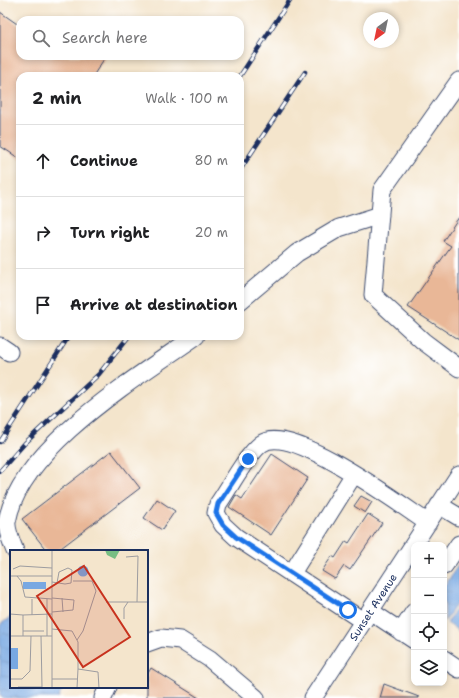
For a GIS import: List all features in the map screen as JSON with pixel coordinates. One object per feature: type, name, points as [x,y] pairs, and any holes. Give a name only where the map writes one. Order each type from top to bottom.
[{"type":"street","points":[[459,81],[382,190],[373,295],[422,341],[459,368]]},
{"type":"street","points":[[244,298],[297,252],[339,228],[380,215]]},
{"type":"street","points":[[15,550],[7,524],[12,505],[28,473],[64,434],[110,397],[190,340]]},
{"type":"street","points":[[414,614],[408,636],[367,616],[292,573],[236,537],[223,525],[216,513],[218,504],[248,459],[262,443],[277,441],[298,444],[337,463],[428,523]]},
{"type":"street","points":[[292,573],[354,474]]},
{"type":"street","name":"Sunset Avenue","points":[[313,698],[459,475]]},
{"type":"street","points":[[440,505],[459,518]]},
{"type":"street","points":[[447,562],[459,544]]},
{"type":"street","points":[[148,643],[161,638],[180,640],[210,659],[256,698]]},
{"type":"street","points":[[447,661],[459,669]]},
{"type":"street","points":[[103,698],[108,688]]},
{"type":"water","points":[[458,565],[459,600],[447,618],[447,614],[447,582]]},
{"type":"water","points":[[459,604],[459,631],[447,623]]},
{"type":"water","points":[[10,617],[10,688],[63,688],[58,698],[3,698],[0,696],[0,625]]},
{"type":"building","points":[[0,12],[16,23],[16,60],[103,60],[96,72],[16,72],[16,156],[0,146]]},
{"type":"building","points":[[459,217],[459,340],[408,307],[451,246],[443,241]]},
{"type":"building","points":[[111,451],[140,488],[58,550],[46,550],[22,519]]},
{"type":"building","points":[[272,454],[308,478],[271,535],[229,507],[236,495],[242,499]]},
{"type":"building","points":[[361,496],[372,502],[365,513],[354,506]]},
{"type":"building","points":[[157,499],[175,511],[162,530],[144,518]]},
{"type":"building","points":[[368,514],[382,523],[350,570],[344,566],[335,579],[322,571],[332,556],[335,558],[346,541],[349,543]]},
{"type":"building","points":[[151,668],[199,698],[147,698],[148,673]]},
{"type":"building","points":[[384,684],[419,697],[419,698],[380,698]]},
{"type":"railway","points":[[243,72],[290,0]]},
{"type":"railway","points":[[244,164],[305,72]]},
{"type":"railway","points":[[0,442],[66,340]]},
{"type":"railway","points":[[0,471],[25,443],[99,374],[126,340]]},
{"type":"route","points":[[248,459],[218,504],[216,513],[223,525],[236,537],[348,610]]}]
